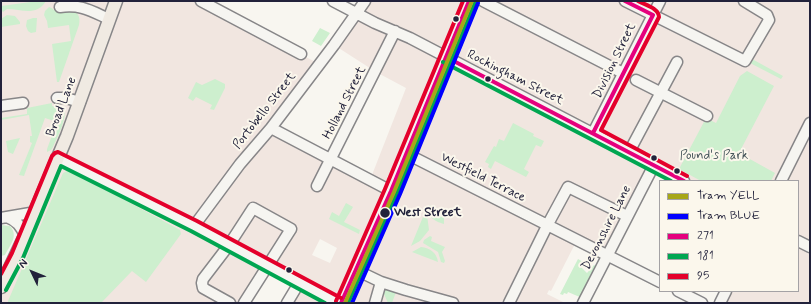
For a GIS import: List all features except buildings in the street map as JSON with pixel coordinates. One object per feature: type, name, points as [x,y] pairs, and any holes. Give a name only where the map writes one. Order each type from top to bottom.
[{"type":"main road","name":"Broad Lane","points":[[1,287],[26,236],[58,158],[80,102],[116,1]]},
{"type":"street","points":[[201,1],[302,54]]},
{"type":"street","name":"Rockingham Street","points":[[333,1],[446,57],[682,180]]},
{"type":"street","name":"Portobello Street","points":[[194,226],[240,164],[271,128],[365,1]]},
{"type":"street","points":[[341,303],[392,191],[469,1]]},
{"type":"street","points":[[483,1],[623,73]]},
{"type":"street","points":[[625,1],[745,61],[768,20],[767,15],[744,1]]},
{"type":"street","name":"Division Street","points":[[593,133],[660,1]]},
{"type":"street","points":[[60,7],[72,5],[79,6],[109,19]]},
{"type":"street","name":"Holland Street","points":[[317,186],[395,31]]},
{"type":"street","points":[[630,152],[678,62]]},
{"type":"street","points":[[636,80],[707,116]]},
{"type":"street","points":[[57,98],[66,98],[80,102]]},
{"type":"street","points":[[1,106],[23,103]]},
{"type":"street","points":[[782,180],[810,123]]},
{"type":"street","points":[[271,128],[392,191]]},
{"type":"street","name":"Westfield Terrace","points":[[407,154],[659,281]]},
{"type":"street","points":[[58,158],[194,226],[338,303]]},
{"type":"street","name":"Devonshire Lane","points":[[583,303],[654,165]]},
{"type":"street","points":[[509,303],[568,187],[627,216]]},
{"type":"street","points":[[230,303],[204,288],[202,283],[203,279],[229,246],[253,208],[291,229],[244,303]]},
{"type":"street","points":[[4,218],[36,212]]},
{"type":"street","points":[[4,218],[13,219],[22,227],[26,236]]},
{"type":"street","points":[[799,242],[810,247]]},
{"type":"street","points":[[356,270],[381,282],[453,303]]},
{"type":"street","points":[[374,303],[381,282]]},
{"type":"street","points":[[287,303],[299,283]]},
{"type":"street","points":[[680,292],[702,303]]},
{"type":"street","points":[[720,303],[726,292]]},
{"type":"shaded area","points":[[1,1],[201,1],[319,64],[271,128],[370,180],[406,88],[376,72],[334,45],[365,1],[810,1],[810,303],[720,303],[726,292],[799,292],[799,180],[682,180],[654,165],[607,255],[577,240],[551,291],[549,290],[547,294],[565,303],[287,303],[299,283],[268,266],[244,303],[1,303],[1,287],[35,212],[1,218]],"holes":[[[320,239],[337,248],[330,263],[312,255]]]},
{"type":"green space","points":[[46,1],[42,6],[33,11],[7,9],[3,12],[1,10],[1,6]]},
{"type":"green space","points":[[49,7],[57,11],[71,10],[76,12],[79,16],[79,25],[59,82],[57,82],[52,44],[71,41],[69,25],[48,28],[44,15],[45,11]]},
{"type":"green space","points":[[7,15],[15,16],[20,24],[1,27],[1,19]]},
{"type":"green space","points":[[37,18],[36,32],[31,33],[28,31],[26,26],[27,20]]},
{"type":"green space","points":[[320,28],[330,33],[321,46],[312,41]]},
{"type":"green space","points":[[752,59],[783,76],[781,79],[750,63]]},
{"type":"green space","name":"Pound's Park","points":[[747,71],[774,86],[739,153],[775,173],[772,180],[699,180],[679,169],[706,118],[716,123],[740,76]]},
{"type":"green space","points":[[215,79],[225,84],[225,88],[214,110],[210,109],[212,105],[196,97],[193,101],[188,98],[196,82],[202,85]]},
{"type":"green space","points":[[52,103],[52,106],[63,107],[65,116],[53,147],[47,152],[57,122],[45,118],[24,176],[19,175],[32,143],[30,142],[30,136],[32,136],[29,115],[1,120],[1,118],[27,114],[27,108]]},
{"type":"green space","points":[[513,123],[544,141],[541,147],[536,145],[524,169],[529,172],[526,177],[495,161],[491,169],[488,167],[489,164],[485,162],[494,146],[496,147],[499,139],[504,141]]},
{"type":"green space","points":[[20,138],[13,154],[8,152],[6,141]]},
{"type":"green space","points":[[67,171],[180,230],[181,234],[146,282],[132,271],[101,303],[8,303],[63,173]]},
{"type":"green space","points":[[346,203],[353,207],[344,222],[360,230],[359,234],[329,219],[332,212],[339,216]]},
{"type":"green space","points":[[429,205],[444,212],[444,224],[432,218],[429,213]]},
{"type":"green space","points":[[425,212],[427,215],[429,230],[420,241],[411,246]]},
{"type":"green space","points":[[1,225],[10,226],[13,230],[14,237],[5,255],[1,256],[2,237]]},
{"type":"green space","points":[[430,236],[432,237],[431,241],[445,247],[442,252],[445,261],[444,263],[441,262],[438,252],[423,243],[424,240]]},
{"type":"green space","points":[[421,247],[427,248],[432,252],[436,256],[438,262],[412,252]]},
{"type":"green space","points":[[578,259],[583,262],[580,266],[587,273],[594,265],[598,267],[582,298],[568,292],[567,294],[564,293],[563,295],[560,294]]},
{"type":"green space","points":[[387,289],[396,292],[392,303],[388,303],[383,292]]},
{"type":"tram line","name":"YELL","points":[[345,303],[394,192],[472,1]]},
{"type":"tram line","name":"BLUE","points":[[352,303],[400,194],[478,3]]},
{"type":"transit line","name":"95","points":[[336,301],[385,189],[463,1]]},
{"type":"transit line","name":"271","points":[[341,303],[391,191],[469,1]]},
{"type":"transit line","name":"271","points":[[593,133],[653,15],[625,1]]},
{"type":"transit line","name":"95","points":[[638,1],[657,11],[659,17],[601,130],[687,176]]},
{"type":"transit line","name":"181","points":[[348,303],[397,193],[475,3]]},
{"type":"transit line","name":"271","points":[[446,57],[682,180]]},
{"type":"transit line","name":"181","points":[[443,62],[669,180]]},
{"type":"transit line","name":"95","points":[[1,274],[12,253],[52,156],[58,152],[197,221],[341,298]]},
{"type":"transit line","name":"181","points":[[6,290],[23,258],[61,166],[191,231],[325,303]]},
{"type":"place","name":"West Street","points":[[385,213]]}]
